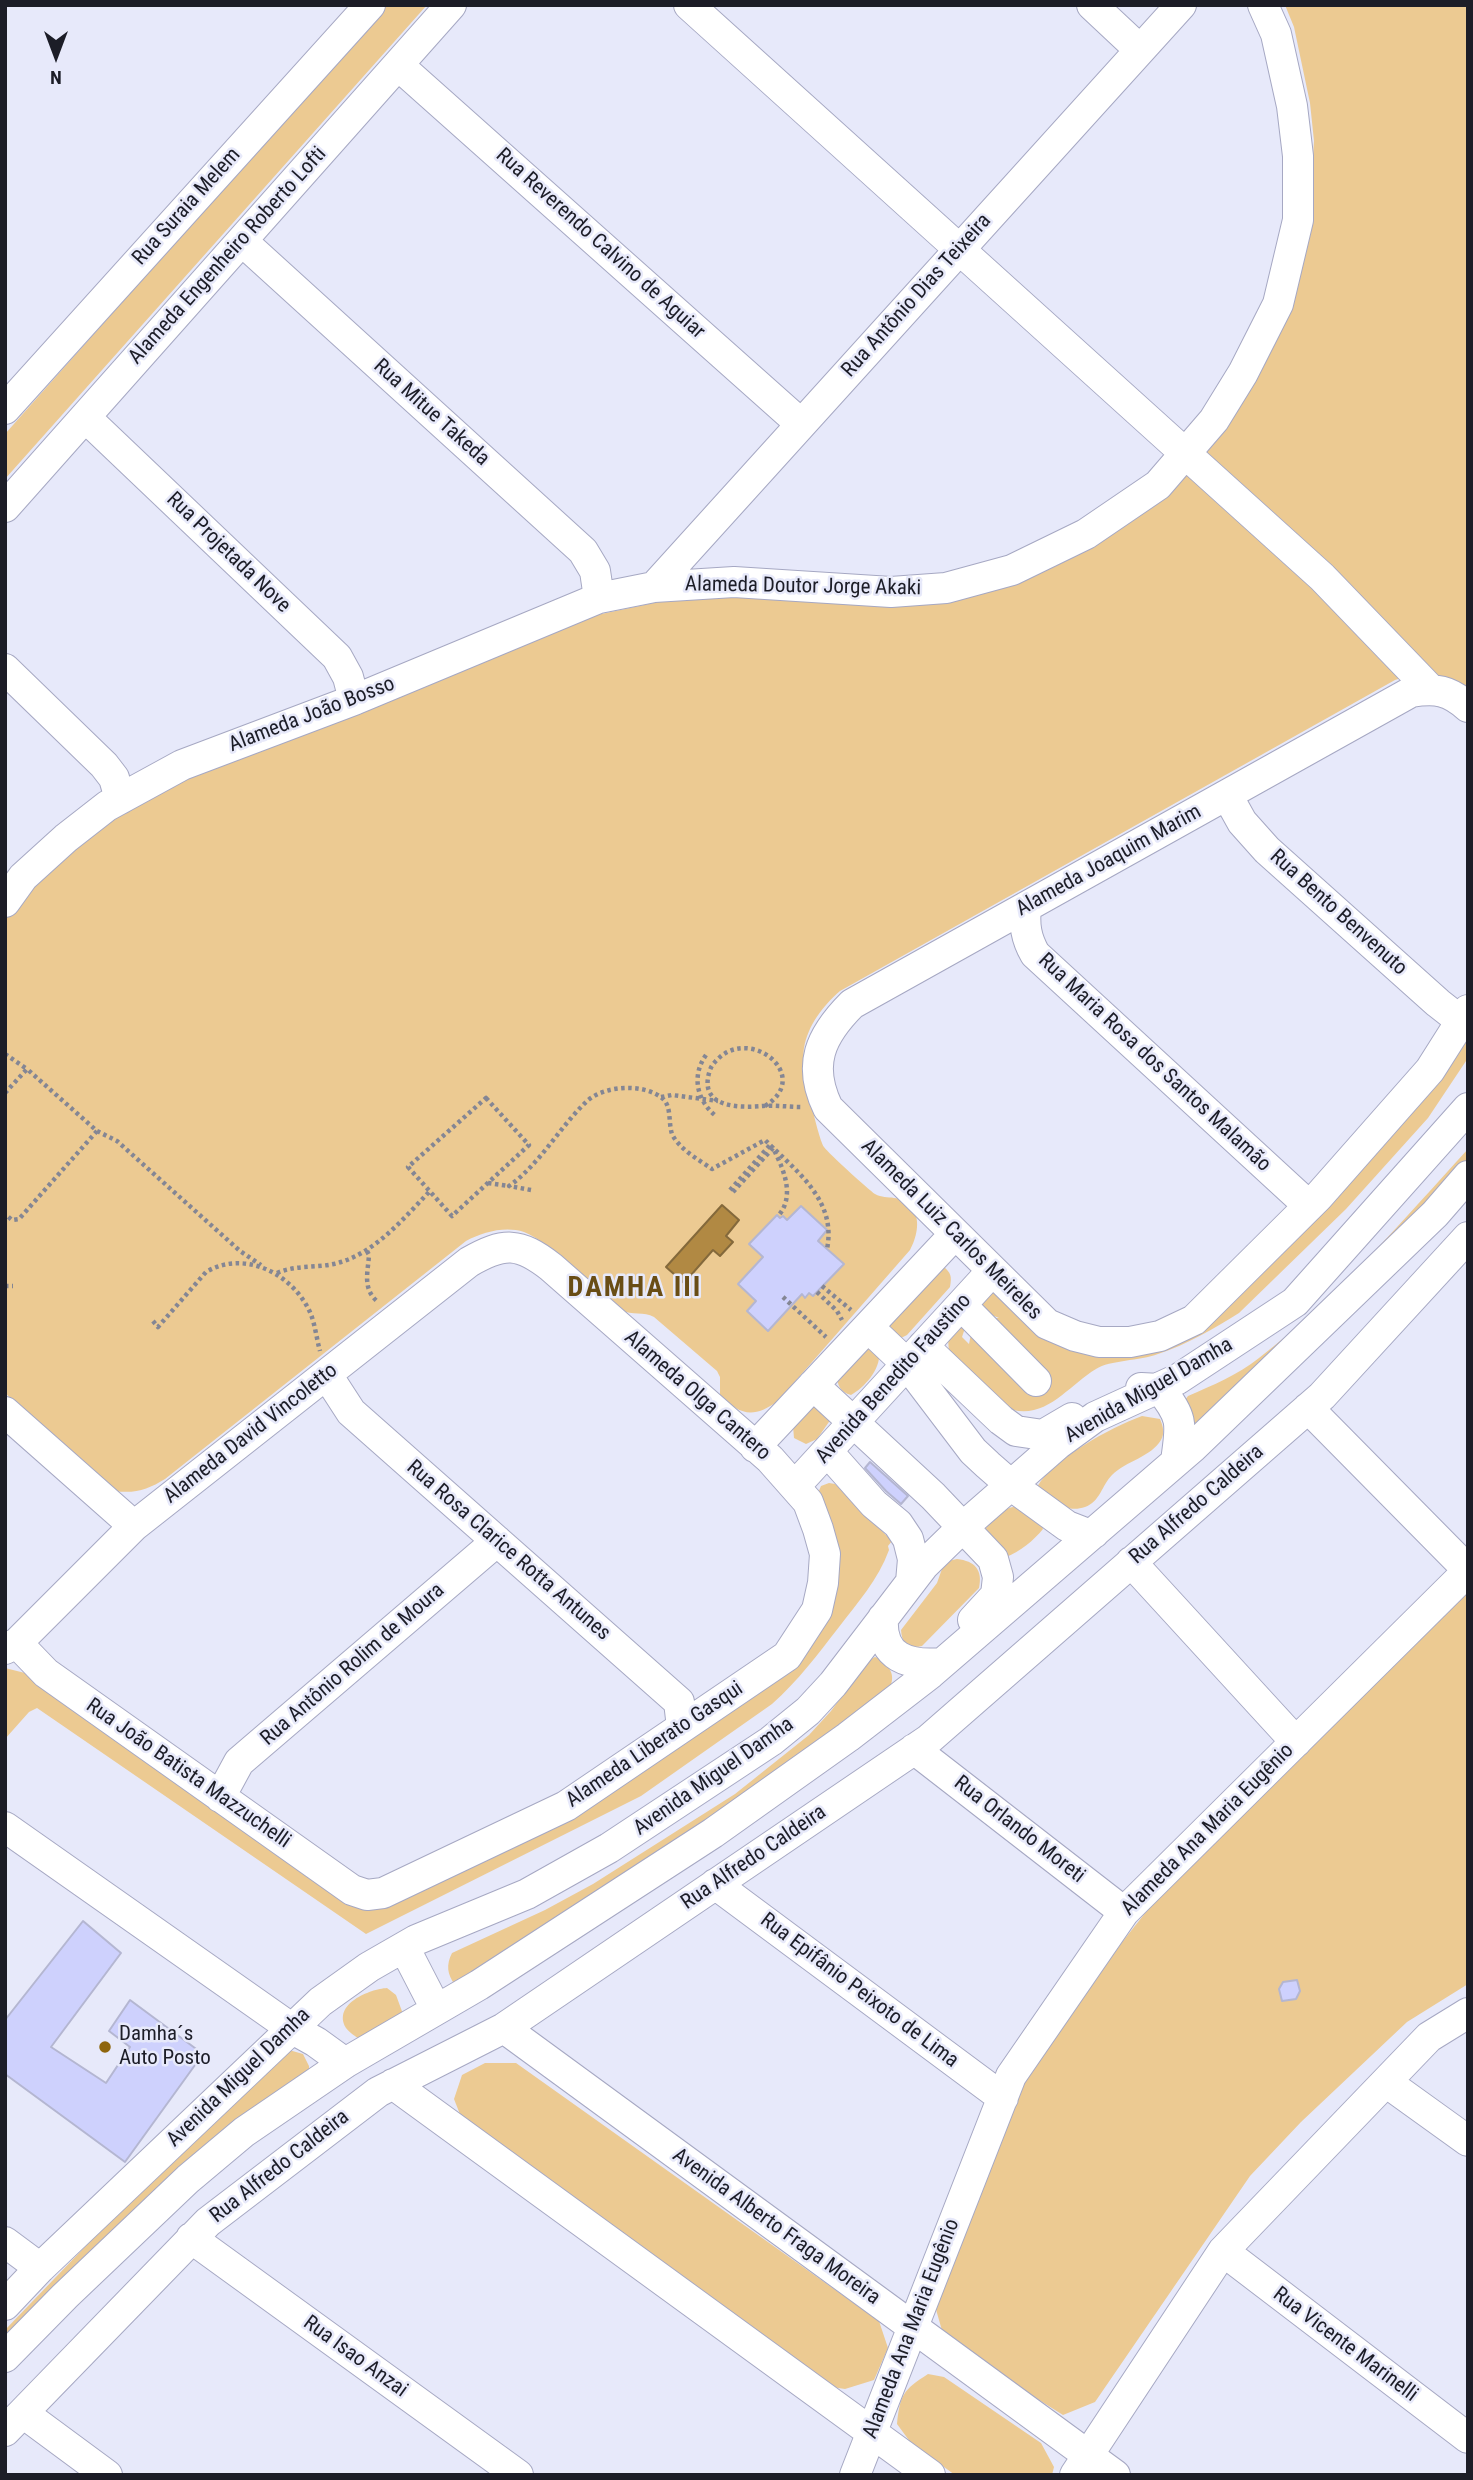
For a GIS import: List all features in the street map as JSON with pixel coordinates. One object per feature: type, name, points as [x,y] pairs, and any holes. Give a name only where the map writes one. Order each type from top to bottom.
[{"type":"street","name":"Rua Suraia Melem","points":[[5,410],[370,5]]},
{"type":"street","name":"Alameda Engenheiro Roberto Lofti","points":[[5,508],[451,5]]},
{"type":"street","points":[[689,5],[1322,577],[1430,689],[1455,695],[1468,708]]},
{"type":"street","points":[[1092,5],[1140,50]]},
{"type":"street","name":"Rua Antônio Dias Teixeira","points":[[654,587],[1181,5]]},
{"type":"street","name":"Alameda Doutor Jorge Akaki","points":[[654,587],[734,582],[891,592],[946,588],[1012,570],[1086,534],[1158,485],[1221,408],[1243,373],[1278,304],[1297,220],[1297,156],[1292,106],[1276,34],[1264,5]]},
{"type":"street","name":"Rua Reverendo Calvino de Aguiar","points":[[398,65],[802,424]]},
{"type":"street","name":"Rua Mitue Takeda","points":[[242,241],[583,551],[596,571],[599,598]]},
{"type":"street","name":"Rua Projetada Nove","points":[[85,417],[337,657],[348,677],[354,700]]},
{"type":"street","name":"Alameda João Bosso","points":[[5,902],[23,877],[57,845],[107,806],[182,765],[354,700],[599,598],[654,587]]},
{"type":"street","points":[[5,668],[104,765],[114,778],[120,799]]},
{"type":"street","name":"Alameda Joaquim Marim","points":[[817,1063],[822,1042],[833,1023],[852,1004],[1411,692],[1430,689]]},
{"type":"street","name":"Rua Bento Benvenuto","points":[[1227,795],[1242,822],[1267,850],[1438,1003],[1465,1015]]},
{"type":"street","name":"Rua Maria Rosa dos Santos Malamão","points":[[1026,907],[1024,924],[1028,942],[1035,954],[1309,1206]]},
{"type":"street","name":"Alameda Luiz Carlos Meireles","points":[[817,1063],[819,1090],[828,1108],[1047,1324],[1075,1336],[1099,1342],[1129,1342],[1160,1336],[1194,1320],[1309,1206],[1430,1070],[1465,1015]]},
{"type":"street","name":"Avenida Miguel Damha","points":[[5,2305],[40,2268],[320,2001],[369,1967],[404,1947],[519,1897],[610,1848],[771,1741],[808,1711],[825,1693],[924,1565],[963,1527],[1058,1444],[1095,1417],[1144,1393],[1160,1389],[1295,1302],[1468,1108]]},
{"type":"street","name":"Avenida Miguel Damha","points":[[5,2357],[188,2179],[244,2132],[345,2063],[479,1985],[713,1833],[848,1737],[944,1661],[1176,1461],[1435,1214],[1468,1175]]},
{"type":"street","points":[[755,1447],[955,1234]]},
{"type":"street","name":"Rua Alfredo Caldeira","points":[[14,2422],[218,2213],[378,2092],[505,2028],[928,1740],[1308,1408],[1468,1237]]},
{"type":"street","name":"Alameda David Vincoletto","points":[[11,1646],[134,1526],[469,1262],[492,1249],[515,1247]]},
{"type":"street","name":"Alameda Olga Cantero","points":[[515,1247],[535,1255],[551,1267],[755,1447],[801,1494]]},
{"type":"street","name":"Avenida Benedito Faustino","points":[[801,1494],[827,1451],[992,1271]]},
{"type":"street","points":[[961,1305],[1036,1381]]},
{"type":"street","points":[[865,1330],[915,1355],[936,1361],[1000,1420],[1016,1431],[1030,1434],[1043,1435],[1119,1389],[1160,1389],[1180,1419],[1176,1461]]},
{"type":"street","points":[[915,1355],[973,1451],[1012,1486],[1067,1526],[1085,1533],[1094,1533]]},
{"type":"street","name":"Rua Rosa Clarice Rotta Antunes","points":[[327,1375],[351,1412],[679,1702],[682,1727]]},
{"type":"street","points":[[813,1385],[963,1527],[993,1559],[997,1567],[996,1595],[954,1643],[944,1661],[925,1664],[898,1657],[885,1643],[883,1619]]},
{"type":"street","points":[[1308,1408],[1468,1571]]},
{"type":"street","points":[[5,1412],[134,1526]]},
{"type":"street","points":[[827,1451],[874,1504],[898,1524],[908,1539],[913,1559],[911,1582]]},
{"type":"street","name":"Alameda Liberato Gasqui","points":[[367,1895],[397,1888],[566,1806],[787,1656],[817,1610],[823,1583],[825,1554],[818,1528],[801,1494]]},
{"type":"street","name":"Rua Antônio Rolim de Moura","points":[[220,1797],[239,1762],[497,1541]]},
{"type":"street","points":[[1131,1562],[1296,1742]]},
{"type":"street","name":"Alameda Ana Maria Eugênio","points":[[855,2475],[1011,2076],[1124,1912],[1468,1571]]},
{"type":"street","name":"Rua João Batista Mazzuchelli","points":[[11,1646],[352,1890],[367,1895]]},
{"type":"street","name":"Rua Orlando Moreti","points":[[914,1749],[1124,1912]]},
{"type":"street","points":[[5,1827],[345,2063]]},
{"type":"street","name":"Rua Epifânio Peixoto de Lima","points":[[715,1884],[1003,2098]]},
{"type":"street","points":[[404,1947],[436,2008]]},
{"type":"street","points":[[1081,2465],[1223,2251],[1429,2037],[1468,2013]]},
{"type":"street","name":"Avenida Alberto Fraga Moreira","points":[[505,2028],[913,2327],[1081,2465],[1115,2475]]},
{"type":"street","points":[[1386,2082],[1468,2141]]},
{"type":"street","points":[[393,2084],[930,2475]]},
{"type":"street","name":"Rua Isao Anzai","points":[[191,2238],[518,2475]]},
{"type":"street","points":[[5,2242],[40,2268]]},
{"type":"street","name":"Rua Vicente Marinelli","points":[[1223,2251],[1468,2438]]},
{"type":"street","points":[[14,2422],[107,2475]]},
{"type":"path","points":[[765,1106],[773,1101],[780,1091],[783,1079],[780,1069],[771,1057],[763,1052],[744,1048],[726,1053],[711,1067],[709,1090],[719,1101],[730,1107],[828,1108]]},
{"type":"path","points":[[5,1054],[27,1069],[97,1131],[117,1141],[240,1251],[277,1273],[302,1299],[310,1312],[327,1375]]},
{"type":"path","points":[[706,1055],[700,1065],[698,1088],[707,1108],[716,1116]]},
{"type":"path","points":[[5,1093],[27,1069]]},
{"type":"path","points":[[509,1186],[525,1173],[589,1100],[612,1090],[646,1088],[667,1103],[672,1134],[677,1142],[712,1169],[765,1140],[818,1195],[830,1234],[827,1249]]},
{"type":"path","points":[[661,1097],[672,1095],[719,1101]]},
{"type":"path","points":[[486,1098],[529,1145],[452,1216],[430,1191],[408,1167],[486,1098]]},
{"type":"path","points":[[5,1214],[12,1220],[19,1219],[97,1131]]},
{"type":"path","points":[[732,1191],[771,1147]]},
{"type":"path","points":[[771,1147],[787,1177],[784,1210],[779,1216]]},
{"type":"path","points":[[488,1183],[531,1189]]},
{"type":"path","points":[[277,1273],[285,1269],[341,1262],[367,1251],[430,1191]]},
{"type":"path","points":[[367,1251],[367,1286],[371,1296],[399,1318]]},
{"type":"path","points":[[153,1321],[158,1327],[206,1272],[213,1268],[229,1264],[265,1267]]},
{"type":"path","points":[[5,1286],[13,1286]]},
{"type":"path","points":[[822,1286],[865,1330]]},
{"type":"path","points":[[817,1292],[837,1311],[865,1330]]},
{"type":"shaded area","points":[[386,5],[427,5],[5,479],[5,434]]},
{"type":"shaded area","points":[[1285,5],[1468,5],[1468,690],[1433,676],[1414,675],[1395,680],[840,991],[834,997],[813,1024],[804,1048],[807,1082],[821,1140],[833,1156],[875,1194],[899,1199],[908,1204],[917,1219],[917,1230],[910,1250],[778,1401],[769,1407],[747,1412],[734,1407],[720,1395],[720,1377],[717,1371],[654,1317],[621,1310],[547,1245],[524,1232],[502,1230],[466,1241],[165,1479],[147,1488],[129,1492],[115,1491],[23,1415],[5,1392],[5,917],[29,885],[67,847],[173,779],[573,620],[672,599],[988,584],[1221,426],[1311,193],[1314,141],[1310,103],[1294,27]]},
{"type":"shaded area","points":[[1468,1025],[1468,1058],[1428,1118],[1346,1209],[1239,1313],[1200,1336],[1169,1350],[1102,1366],[1048,1405],[1026,1411],[1013,1410],[1000,1402],[949,1353],[948,1338],[959,1326],[965,1328],[962,1337],[969,1344],[972,1329],[984,1318],[999,1318],[979,1308],[991,1288],[1008,1302],[1157,1346]]},
{"type":"shaded area","points":[[1468,1149],[1468,1166],[1192,1434],[1185,1400],[1188,1396],[1243,1370],[1288,1335],[1368,1258]]},
{"type":"shaded area","points":[[722,1205],[739,1220],[726,1236],[733,1242],[720,1256],[713,1250],[684,1283],[666,1267]]},
{"type":"shaded area","points":[[943,1266],[950,1275],[950,1287],[907,1335],[901,1338],[887,1331],[886,1318]]},
{"type":"shaded area","points":[[865,1345],[879,1353],[879,1359],[866,1383],[851,1395],[840,1388],[837,1374]]},
{"type":"shaded area","points":[[811,1403],[831,1419],[817,1439],[806,1444],[794,1438],[793,1426]]},
{"type":"shaded area","points":[[1142,1416],[1160,1419],[1163,1430],[1161,1440],[1151,1451],[1112,1475],[1090,1505],[1078,1509],[1065,1507],[1037,1487],[1056,1465],[1069,1455],[1099,1436]]},
{"type":"shaded area","points":[[835,1484],[892,1541],[867,1590],[799,1677],[772,1704],[641,1796],[366,1934],[37,1708],[29,1712],[5,1739],[5,1668],[25,1673],[337,1895],[382,1901],[805,1647],[818,1493],[821,1486]]},
{"type":"shaded area","points":[[1013,1507],[1031,1514],[1043,1529],[1026,1545],[1006,1557],[984,1533],[996,1517]]},
{"type":"shaded area","points":[[957,1559],[973,1564],[979,1571],[979,1588],[922,1646],[913,1647],[907,1644],[901,1630],[937,1583],[943,1566],[948,1561]]},
{"type":"shaded area","points":[[1468,1588],[1468,1984],[1407,2022],[1301,2122],[1250,2176],[1095,2402],[1063,2415],[945,2341],[935,2306],[1027,2074],[1161,1893]]},
{"type":"shaded area","points":[[875,1657],[888,1667],[892,1675],[891,1683],[881,1700],[850,1728],[455,1985],[448,1969],[452,1953],[545,1910],[593,1884],[735,1794],[809,1735],[831,1711],[868,1661]]},
{"type":"shaded area","points":[[387,1988],[396,1995],[403,2014],[359,2039],[346,2028],[344,2012],[355,1999],[371,1991]]},
{"type":"shaded area","points":[[289,2050],[303,2054],[309,2066],[309,2078],[5,2350],[5,2330],[152,2177]]},
{"type":"shaded area","points":[[485,2063],[516,2063],[879,2321],[888,2348],[874,2380],[845,2389],[825,2386],[463,2122],[454,2099],[462,2075]]},
{"type":"shaded area","points":[[928,2374],[944,2377],[1041,2443],[1054,2467],[1052,2475],[955,2475],[911,2443],[897,2424],[900,2406],[908,2389]]},
{"type":"building","points":[[801,1206],[827,1230],[818,1241],[844,1264],[813,1296],[809,1293],[805,1298],[802,1294],[768,1331],[747,1311],[756,1301],[738,1284],[763,1257],[749,1244],[777,1215],[787,1220]]},
{"type":"building","points":[[870,1462],[908,1496],[901,1504],[865,1468]]},
{"type":"building","points":[[83,1921],[121,1953],[51,2047],[106,2083],[130,2047],[109,2031],[130,2000],[203,2054],[125,2162],[5,2074],[5,2020]]},
{"type":"building","points":[[1297,1980],[1300,1991],[1296,1999],[1282,2001],[1279,1989],[1283,1982]]},
{"type":"place","name":"Damha´s Auto Posto","points":[[105,2047]]},
{"type":"district","name":"DAMHA III","points":[[635,1289]]}]
